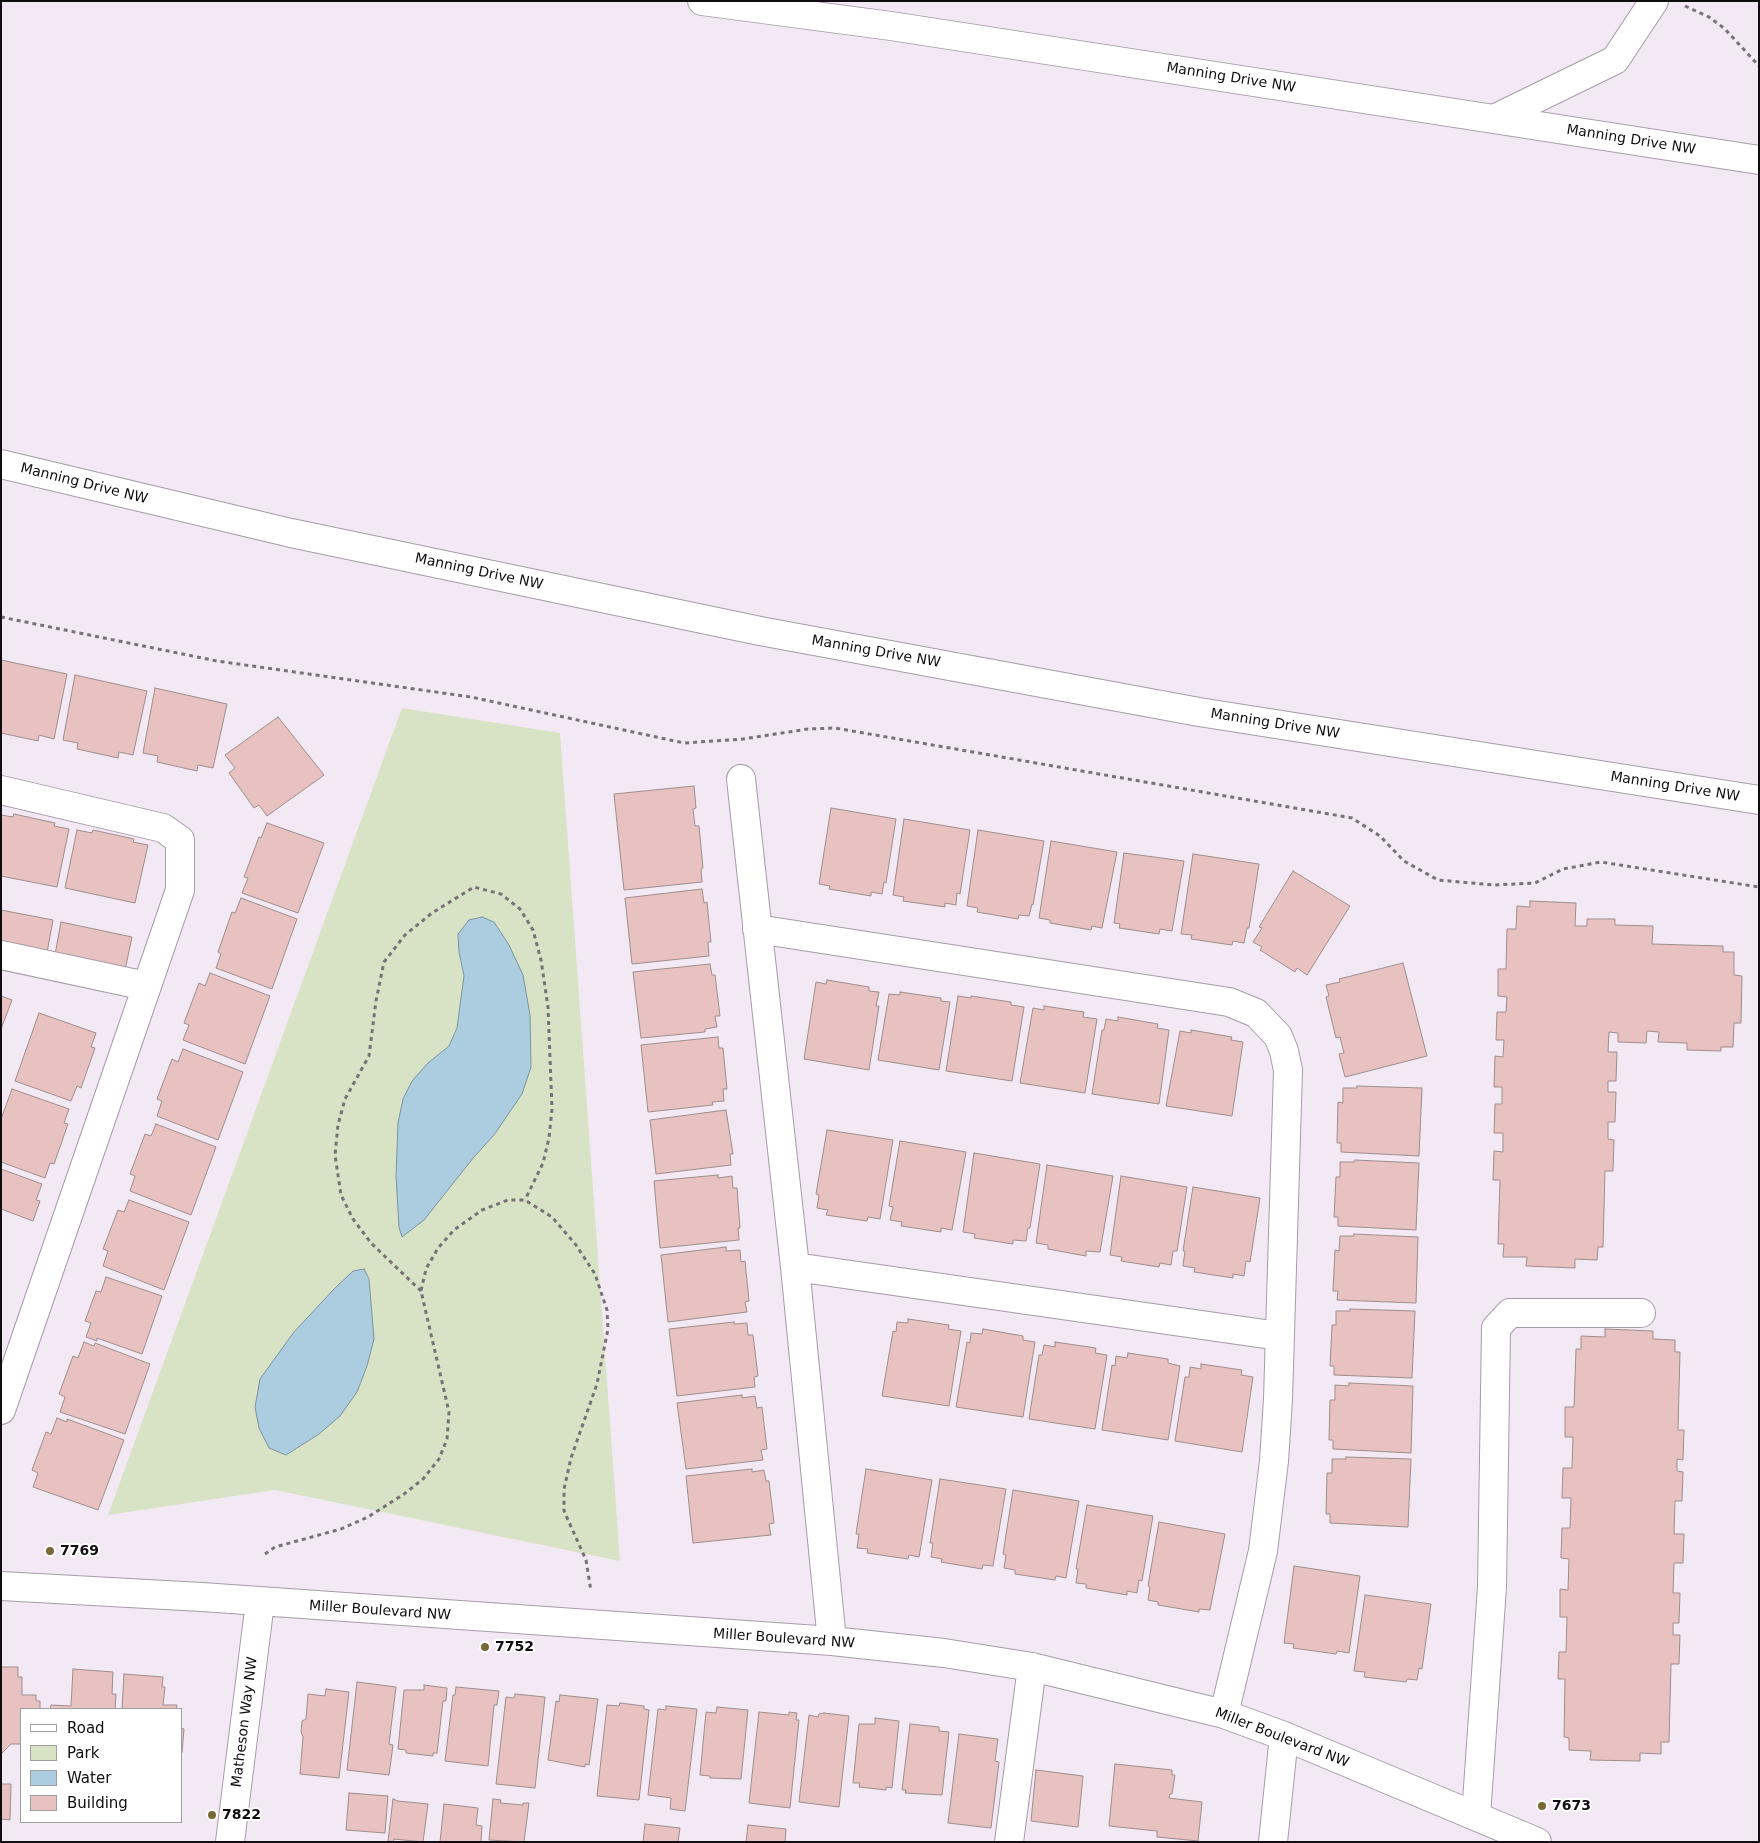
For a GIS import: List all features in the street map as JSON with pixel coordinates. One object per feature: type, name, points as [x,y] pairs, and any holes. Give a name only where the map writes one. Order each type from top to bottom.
[{"type":"main road","name":"Manning Drive NW","points":[[702,1],[891,26],[1759,160]]},
{"type":"main road","points":[[1496,118],[1615,60],[1654,1]]},
{"type":"main road","name":"Manning Drive NW","points":[[1,464],[291,533],[760,631],[1199,712],[1759,800]]},
{"type":"main road","points":[[742,779],[795,1267],[832,1641]]},
{"type":"main road","points":[[1,790],[163,828],[180,840],[180,890],[10,1356],[1,1410]]},
{"type":"main road","points":[[757,929],[1229,1002],[1256,1013],[1278,1036],[1284,1050],[1288,1070],[1274,1461],[1263,1551],[1224,1714]]},
{"type":"main road","points":[[1,955],[146,986]]},
{"type":"main road","points":[[795,1267],[1279,1336]]},
{"type":"main road","points":[[1476,1816],[1492,1587],[1496,1328],[1510,1312],[1641,1313]]},
{"type":"main road","name":"Miller Boulevard NW","points":[[1,1586],[832,1641],[917,1649],[1032,1666],[1224,1714],[1284,1736],[1537,1842]]},
{"type":"main road","name":"Matheson Way NW","points":[[230,1842],[260,1602]]},
{"type":"main road","points":[[1009,1842],[1032,1666]]},
{"type":"main road","points":[[1273,1842],[1284,1736]]},
{"type":"path","points":[[1681,4],[1709,17],[1725,29],[1759,66]]},
{"type":"path","points":[[1,617],[217,661],[471,696],[684,742],[743,739],[808,729],[835,728],[1352,818],[1380,836],[1404,861],[1438,880],[1494,885],[1535,883],[1563,870],[1601,862],[1759,886]]},
{"type":"path","points":[[421,1291],[371,1243],[353,1219],[341,1195],[335,1156],[338,1125],[345,1099],[369,1056],[376,1001],[384,962],[405,935],[432,913],[474,887],[501,894],[520,909],[533,930],[541,960],[548,1007],[552,1109],[549,1138],[543,1163],[525,1200]]},
{"type":"path","points":[[265,1554],[274,1547],[341,1529],[368,1517],[404,1494],[423,1479],[439,1459],[446,1439],[449,1412],[421,1291],[426,1269],[438,1248],[454,1230],[482,1210],[508,1200],[525,1200],[552,1217],[576,1245],[595,1274],[607,1310],[608,1329],[597,1384],[571,1458],[564,1489],[564,1511],[589,1573],[594,1626]]},
{"type":"green space","points":[[402,708],[560,733],[620,1561],[275,1490],[108,1515]]},
{"type":"water","points":[[482,917],[494,922],[509,945],[523,975],[530,1015],[531,1067],[522,1094],[494,1135],[424,1220],[402,1237],[399,1227],[396,1176],[398,1123],[403,1099],[412,1081],[428,1063],[449,1046],[457,1028],[464,976],[459,952],[458,934],[469,920]]},
{"type":"water","points":[[364,1269],[369,1279],[374,1339],[367,1366],[357,1392],[340,1416],[319,1434],[286,1455],[269,1448],[259,1428],[255,1407],[260,1379],[294,1332],[335,1288],[353,1271]]},
{"type":"building","points":[[1,660],[67,674],[54,739],[39,735],[38,741],[1,733]]},
{"type":"building","points":[[75,675],[147,691],[133,755],[119,752],[118,758],[77,749],[78,743],[63,740]]},
{"type":"building","points":[[155,688],[227,704],[213,768],[198,765],[197,771],[157,762],[158,756],[143,753]]},
{"type":"building","points":[[278,717],[324,775],[267,816],[259,805],[254,808],[229,773],[235,768],[225,755]]},
{"type":"building","points":[[694,786],[696,808],[693,809],[695,826],[699,826],[703,868],[701,869],[702,882],[624,890],[614,794]]},
{"type":"building","points":[[831,808],[896,819],[886,883],[884,882],[882,894],[871,892],[871,896],[829,889],[830,886],[819,884]]},
{"type":"building","points":[[14,814],[55,823],[54,826],[69,829],[57,887],[1,876],[1,815],[13,817]]},
{"type":"building","points":[[904,819],[970,830],[960,894],[957,893],[956,905],[945,903],[945,907],[903,901],[904,897],[893,895]]},
{"type":"building","points":[[267,823],[324,843],[298,913],[242,893],[248,878],[244,877],[259,837],[261,838]]},
{"type":"building","points":[[77,830],[92,833],[93,830],[134,839],[133,842],[148,845],[135,903],[65,888]]},
{"type":"building","points":[[978,830],[1044,841],[1033,905],[1029,916],[1019,915],[1018,919],[977,912],[978,908],[967,906]]},
{"type":"building","points":[[1051,841],[1117,852],[1102,928],[1092,926],[1091,930],[1050,923],[1050,920],[1039,918]]},
{"type":"building","points":[[1124,853],[1184,861],[1172,931],[1160,929],[1159,934],[1119,928],[1120,924],[1114,923]]},
{"type":"building","points":[[1193,854],[1259,864],[1249,928],[1247,928],[1244,943],[1233,941],[1232,945],[1191,939],[1192,935],[1181,934]]},
{"type":"building","points":[[1293,871],[1350,906],[1307,975],[1297,968],[1295,972],[1260,950],[1262,947],[1253,942],[1262,928],[1259,927]]},
{"type":"building","points":[[702,889],[704,903],[707,902],[711,942],[708,942],[709,956],[632,964],[625,898]]},
{"type":"building","points":[[241,898],[297,919],[272,989],[216,968],[221,954],[218,952],[232,912],[235,913]]},
{"type":"building","points":[[1530,901],[1576,903],[1575,926],[1587,926],[1587,919],[1615,919],[1615,925],[1653,926],[1652,944],[1723,946],[1723,952],[1734,952],[1734,975],[1742,976],[1741,1023],[1734,1023],[1733,1047],[1721,1047],[1721,1051],[1687,1050],[1687,1043],[1658,1042],[1659,1032],[1647,1031],[1646,1043],[1618,1042],[1618,1033],[1609,1032],[1608,1052],[1617,1052],[1616,1081],[1608,1081],[1608,1092],[1616,1092],[1615,1122],[1608,1122],[1608,1139],[1614,1140],[1613,1171],[1605,1171],[1603,1247],[1598,1247],[1597,1260],[1575,1259],[1575,1268],[1526,1266],[1527,1257],[1503,1257],[1504,1244],[1498,1244],[1500,1180],[1493,1180],[1494,1151],[1503,1152],[1503,1133],[1494,1133],[1495,1104],[1502,1104],[1502,1087],[1494,1087],[1495,1056],[1503,1057],[1504,1040],[1496,1040],[1497,1012],[1506,1012],[1507,997],[1498,996],[1498,969],[1506,969],[1507,929],[1516,929],[1517,906],[1530,907]]},
{"type":"building","points":[[1,910],[53,920],[46,958],[1,949]]},
{"type":"building","points":[[61,922],[132,937],[124,975],[54,960]]},
{"type":"building","points":[[1403,963],[1427,1056],[1345,1077],[1339,1054],[1344,1053],[1340,1037],[1336,1038],[1326,997],[1329,996],[1326,985],[1340,982],[1339,979]]},
{"type":"building","points":[[710,964],[712,975],[715,975],[720,1016],[715,1016],[717,1027],[705,1029],[705,1032],[641,1038],[633,972]]},
{"type":"building","points":[[210,973],[270,996],[245,1064],[183,1040],[189,1025],[184,1023],[199,983],[205,986]]},
{"type":"building","points":[[827,980],[869,987],[869,991],[879,992],[876,1006],[879,1006],[869,1070],[804,1059],[816,982],[826,984]]},
{"type":"building","points":[[900,992],[941,998],[941,1001],[950,1002],[939,1070],[878,1060],[889,994],[900,995]]},
{"type":"building","points":[[1,996],[12,1000],[1,1029]]},
{"type":"building","points":[[958,996],[1011,1002],[1011,1005],[1024,1007],[1012,1081],[946,1071]]},
{"type":"building","points":[[1044,1006],[1084,1012],[1083,1017],[1097,1019],[1085,1093],[1020,1083],[1033,1008],[1044,1010]]},
{"type":"building","points":[[39,1013],[96,1033],[91,1047],[95,1048],[81,1088],[77,1086],[71,1101],[15,1081]]},
{"type":"building","points":[[1118,1017],[1158,1024],[1157,1028],[1169,1030],[1159,1104],[1092,1094],[1102,1030],[1104,1030],[1106,1019],[1118,1021]]},
{"type":"building","points":[[1191,1030],[1232,1037],[1231,1040],[1243,1042],[1232,1116],[1166,1106],[1180,1031],[1191,1033]]},
{"type":"building","points":[[718,1037],[719,1048],[723,1048],[727,1089],[723,1089],[724,1101],[712,1102],[713,1105],[648,1112],[641,1045]]},
{"type":"building","points":[[183,1049],[243,1072],[218,1140],[157,1116],[162,1101],[157,1099],[172,1059],[178,1062]]},
{"type":"building","points":[[1357,1086],[1422,1088],[1419,1156],[1341,1152],[1341,1143],[1337,1143],[1338,1102],[1343,1103],[1343,1088],[1357,1088]]},
{"type":"building","points":[[12,1089],[69,1109],[64,1123],[68,1124],[54,1164],[50,1163],[45,1178],[1,1162],[1,1119]]},
{"type":"building","points":[[726,1110],[733,1154],[730,1154],[731,1165],[656,1174],[650,1120]]},
{"type":"building","points":[[156,1124],[216,1147],[191,1215],[130,1191],[135,1176],[130,1174],[145,1134],[151,1136]]},
{"type":"building","points":[[827,1130],[893,1140],[880,1219],[868,1217],[867,1221],[826,1215],[828,1210],[817,1208],[819,1195],[816,1194]]},
{"type":"building","points":[[900,1141],[966,1152],[952,1230],[941,1228],[941,1232],[901,1226],[902,1222],[890,1220],[893,1207],[889,1206]]},
{"type":"building","points":[[974,1153],[1040,1164],[1030,1228],[1028,1228],[1026,1241],[1013,1240],[1013,1244],[974,1238],[975,1234],[963,1232]]},
{"type":"building","points":[[1355,1160],[1419,1163],[1416,1230],[1338,1226],[1338,1217],[1334,1217],[1336,1177],[1340,1177],[1340,1162],[1354,1162]]},
{"type":"building","points":[[1047,1165],[1113,1176],[1100,1252],[1086,1251],[1086,1256],[1048,1249],[1048,1245],[1036,1243]]},
{"type":"building","points":[[1,1169],[42,1184],[36,1200],[40,1201],[33,1221],[1,1209]]},
{"type":"building","points":[[718,1175],[718,1178],[732,1176],[733,1188],[737,1188],[739,1240],[660,1248],[654,1181]]},
{"type":"building","points":[[1121,1176],[1187,1187],[1177,1251],[1173,1251],[1171,1265],[1160,1263],[1159,1267],[1121,1261],[1122,1257],[1110,1255]]},
{"type":"building","points":[[1193,1187],[1260,1198],[1250,1262],[1246,1261],[1244,1276],[1233,1274],[1233,1278],[1194,1272],[1195,1268],[1183,1266],[1185,1251],[1183,1251]]},
{"type":"building","points":[[129,1200],[189,1222],[164,1290],[103,1266],[108,1251],[103,1249],[118,1210],[124,1212]]},
{"type":"building","points":[[1354,1234],[1418,1237],[1416,1303],[1337,1300],[1338,1291],[1333,1291],[1335,1250],[1339,1251],[1340,1236],[1354,1236]]},
{"type":"building","points":[[726,1247],[726,1251],[740,1250],[741,1262],[745,1261],[749,1301],[745,1302],[747,1312],[668,1322],[661,1255]]},
{"type":"building","points":[[106,1277],[162,1296],[142,1354],[97,1338],[97,1341],[86,1337],[91,1323],[85,1321],[96,1291],[101,1292]]},
{"type":"building","points":[[1350,1309],[1415,1311],[1412,1378],[1334,1375],[1334,1366],[1330,1366],[1332,1325],[1336,1325],[1336,1311],[1350,1311]]},
{"type":"building","points":[[908,1319],[949,1325],[948,1329],[961,1331],[949,1406],[882,1396],[893,1331],[896,1332],[897,1322],[908,1323]]},
{"type":"building","points":[[734,1322],[734,1324],[747,1323],[748,1335],[753,1335],[758,1376],[754,1377],[755,1387],[677,1396],[669,1329]]},
{"type":"building","points":[[983,1329],[1023,1336],[1023,1340],[1035,1342],[1023,1417],[956,1407],[967,1342],[970,1343],[971,1333],[982,1334]]},
{"type":"building","points":[[1605,1329],[1653,1331],[1653,1339],[1675,1340],[1675,1352],[1680,1352],[1678,1430],[1684,1430],[1683,1460],[1677,1459],[1677,1471],[1683,1472],[1682,1501],[1675,1501],[1674,1534],[1684,1534],[1683,1563],[1674,1563],[1673,1593],[1680,1593],[1679,1623],[1673,1623],[1673,1635],[1680,1635],[1679,1664],[1671,1664],[1669,1742],[1661,1742],[1661,1754],[1640,1753],[1640,1761],[1590,1760],[1591,1751],[1569,1750],[1569,1738],[1564,1737],[1565,1679],[1558,1679],[1559,1652],[1566,1652],[1567,1617],[1560,1617],[1560,1589],[1568,1590],[1569,1559],[1561,1558],[1562,1528],[1570,1528],[1571,1498],[1562,1498],[1563,1468],[1572,1468],[1573,1437],[1565,1437],[1565,1407],[1574,1407],[1576,1349],[1581,1349],[1581,1336],[1605,1337]]},
{"type":"building","points":[[84,1342],[94,1346],[95,1343],[150,1364],[125,1434],[60,1412],[65,1397],[59,1394],[73,1356],[78,1358]]},
{"type":"building","points":[[1055,1342],[1096,1348],[1095,1353],[1107,1355],[1095,1429],[1029,1419],[1039,1355],[1042,1355],[1044,1345],[1055,1347]]},
{"type":"building","points":[[1128,1353],[1168,1359],[1168,1363],[1180,1366],[1168,1440],[1102,1430],[1112,1365],[1115,1366],[1116,1356],[1127,1358]]},
{"type":"building","points":[[1201,1364],[1242,1370],[1241,1375],[1253,1377],[1242,1452],[1175,1441],[1185,1377],[1189,1377],[1190,1367],[1201,1369]]},
{"type":"building","points":[[1349,1383],[1413,1386],[1411,1453],[1333,1449],[1333,1440],[1329,1440],[1330,1400],[1335,1400],[1335,1385],[1349,1386]]},
{"type":"building","points":[[742,1395],[742,1398],[755,1396],[757,1408],[762,1407],[767,1449],[761,1450],[763,1460],[686,1469],[677,1403]]},
{"type":"building","points":[[57,1418],[67,1422],[67,1419],[124,1440],[98,1510],[33,1487],[38,1473],[32,1470],[46,1432],[51,1434]]},
{"type":"building","points":[[1346,1457],[1411,1459],[1408,1527],[1330,1523],[1330,1514],[1326,1514],[1327,1473],[1332,1473],[1332,1459],[1346,1459]]},
{"type":"building","points":[[752,1469],[752,1472],[764,1470],[766,1481],[769,1481],[774,1523],[769,1524],[771,1535],[693,1543],[686,1476]]},
{"type":"building","points":[[866,1469],[932,1480],[919,1557],[909,1555],[908,1559],[867,1553],[868,1549],[857,1548],[859,1534],[856,1534]]},
{"type":"building","points":[[940,1479],[1006,1489],[993,1566],[983,1565],[982,1569],[941,1562],[942,1559],[931,1557],[933,1543],[930,1543]]},
{"type":"building","points":[[1013,1490],[1079,1501],[1066,1578],[1056,1576],[1055,1580],[1015,1574],[1015,1570],[1004,1568],[1006,1555],[1003,1554]]},
{"type":"building","points":[[1087,1505],[1153,1516],[1142,1581],[1139,1580],[1137,1593],[1127,1591],[1127,1595],[1086,1588],[1086,1584],[1076,1583],[1078,1569],[1076,1569]]},
{"type":"building","points":[[1159,1522],[1225,1534],[1210,1610],[1199,1609],[1199,1612],[1158,1605],[1158,1602],[1148,1600],[1150,1587],[1148,1586]]},
{"type":"building","points":[[1294,1566],[1360,1576],[1349,1653],[1337,1651],[1336,1654],[1293,1648],[1294,1644],[1284,1643]]},
{"type":"building","points":[[1365,1595],[1431,1604],[1422,1669],[1419,1668],[1417,1680],[1407,1679],[1406,1682],[1364,1677],[1365,1672],[1354,1671]]},
{"type":"building","points":[[1,1667],[18,1667],[18,1677],[22,1677],[22,1695],[36,1695],[36,1701],[40,1701],[40,1708],[20,1708],[20,1744],[11,1744],[1,1754]]},
{"type":"building","points":[[73,1669],[113,1672],[112,1694],[116,1694],[115,1708],[50,1708],[51,1705],[71,1706]]},
{"type":"building","points":[[124,1674],[163,1677],[162,1687],[165,1687],[163,1705],[177,1705],[176,1708],[122,1708]]},
{"type":"building","points":[[357,1682],[396,1687],[389,1744],[393,1745],[389,1775],[347,1770]]},
{"type":"building","points":[[424,1685],[447,1688],[446,1701],[443,1701],[437,1753],[433,1753],[433,1756],[406,1753],[406,1750],[398,1749],[404,1690],[424,1690]]},
{"type":"building","points":[[456,1687],[499,1691],[497,1705],[494,1705],[488,1766],[445,1761],[453,1695],[455,1695]]},
{"type":"building","points":[[326,1689],[349,1692],[339,1778],[300,1774],[303,1737],[301,1732],[302,1721],[306,1719],[308,1694],[325,1696]]},
{"type":"building","points":[[515,1694],[545,1697],[535,1788],[496,1784],[506,1697],[514,1698]]},
{"type":"building","points":[[560,1695],[598,1699],[589,1765],[585,1764],[585,1767],[548,1760],[556,1701],[559,1702]]},
{"type":"building","points":[[620,1703],[644,1706],[644,1709],[649,1710],[639,1800],[597,1796],[607,1705],[619,1706]]},
{"type":"building","points":[[666,1706],[697,1709],[685,1811],[670,1809],[671,1798],[648,1795],[658,1709],[666,1710]]},
{"type":"building","points":[[717,1707],[748,1710],[741,1779],[710,1778],[710,1776],[700,1775],[706,1712],[716,1713]]},
{"type":"building","points":[[759,1712],[789,1715],[789,1712],[797,1713],[796,1720],[799,1720],[790,1808],[749,1803]]},
{"type":"building","points":[[819,1714],[849,1716],[839,1807],[799,1802],[809,1715],[818,1717]]},
{"type":"building","points":[[875,1718],[899,1721],[892,1788],[886,1787],[886,1790],[859,1787],[860,1783],[853,1783],[859,1724],[875,1724]]},
{"type":"building","points":[[910,1724],[939,1727],[939,1731],[949,1732],[942,1795],[905,1793],[906,1790],[902,1790]]},
{"type":"building","points":[[182,1728],[184,1729],[182,1753]]},
{"type":"building","points":[[959,1734],[998,1739],[995,1761],[999,1762],[991,1828],[948,1823]]},
{"type":"building","points":[[1115,1764],[1172,1770],[1172,1775],[1175,1775],[1172,1794],[1170,1794],[1169,1798],[1202,1802],[1198,1841],[1157,1837],[1157,1831],[1109,1826]]},
{"type":"building","points":[[1036,1770],[1083,1776],[1078,1827],[1031,1821]]},
{"type":"building","points":[[1,1784],[11,1784],[10,1820],[1,1819]]},
{"type":"building","points":[[349,1793],[388,1796],[385,1833],[346,1830]]},
{"type":"building","points":[[393,1799],[428,1804],[423,1842],[394,1839],[393,1842],[388,1841]]},
{"type":"building","points":[[493,1799],[501,1800],[500,1803],[523,1805],[523,1803],[529,1803],[524,1842],[489,1840]]},
{"type":"building","points":[[444,1804],[478,1808],[476,1825],[482,1826],[481,1842],[440,1842]]},
{"type":"building","points":[[645,1824],[680,1828],[678,1842],[643,1842]]},
{"type":"building","points":[[748,1825],[786,1829],[785,1842],[746,1842]]},
{"type":"place","name":"7769","points":[[50,1551]]},
{"type":"place","name":"7752","points":[[485,1647]]},
{"type":"place","name":"7673","points":[[1542,1806]]},
{"type":"place","name":"7822","points":[[212,1815]]}]
